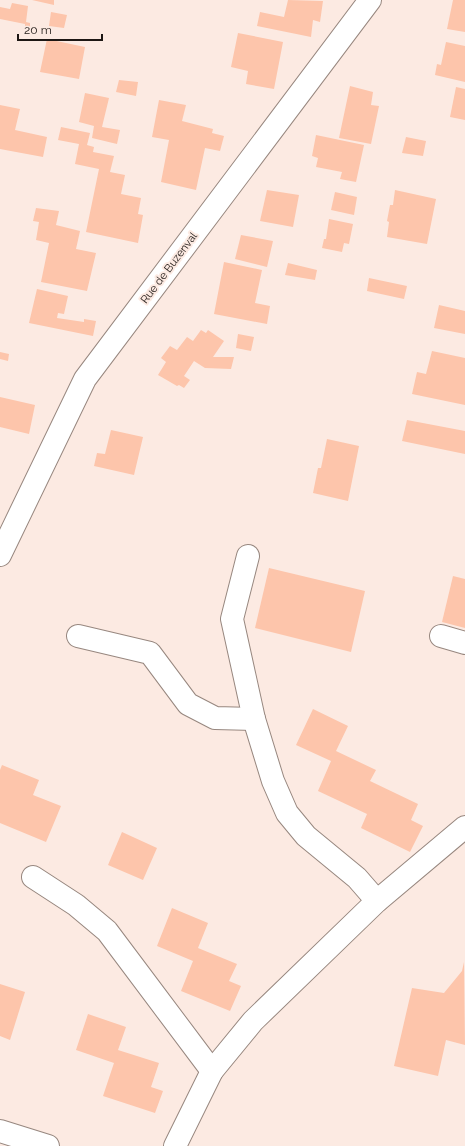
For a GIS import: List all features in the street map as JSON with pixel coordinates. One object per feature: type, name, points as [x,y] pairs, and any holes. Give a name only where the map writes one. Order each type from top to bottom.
[{"type":"street","name":"Rue de Buzenval","points":[[1,552],[85,379],[370,0]]},
{"type":"street","points":[[248,556],[232,619],[254,719],[273,781],[287,813],[306,836],[357,878],[377,900]]},
{"type":"street","points":[[78,636],[150,653],[188,704],[216,718],[254,719]]},
{"type":"street","points":[[441,636],[465,643]]},
{"type":"street","points":[[175,1146],[212,1071],[253,1021],[377,900],[465,827]]},
{"type":"street","points":[[32,877],[76,905],[107,931],[212,1071]]},
{"type":"street","points":[[0,1131],[48,1146]]},
{"type":"building","points":[[32,0],[54,0],[54,5]]},
{"type":"building","points":[[288,0],[323,1],[320,22],[313,20],[311,37],[257,26],[260,12],[284,17]]},
{"type":"building","points":[[453,0],[465,0],[465,32],[447,29]]},
{"type":"building","points":[[12,3],[28,6],[26,22],[30,23],[30,28],[25,26],[25,24],[0,19],[0,7],[10,9]]},
{"type":"building","points":[[51,12],[67,15],[64,28],[49,26]]},
{"type":"building","points":[[238,33],[283,42],[274,89],[246,84],[248,71],[231,67]]},
{"type":"building","points":[[47,39],[85,47],[79,79],[40,72]]},
{"type":"building","points":[[446,42],[465,46],[465,82],[435,75],[437,64],[441,65]]},
{"type":"building","points":[[119,80],[138,82],[136,96],[116,92]]},
{"type":"building","points":[[350,86],[373,92],[371,105],[379,106],[371,144],[339,138]]},
{"type":"building","points":[[456,87],[465,89],[465,120],[450,117]]},
{"type":"building","points":[[85,93],[109,98],[102,127],[120,130],[117,144],[92,138],[94,126],[79,122]]},
{"type":"building","points":[[159,100],[186,105],[182,121],[213,129],[212,133],[224,136],[220,151],[205,148],[196,190],[161,182],[169,140],[152,137]]},
{"type":"building","points":[[0,105],[20,109],[15,130],[47,137],[43,157],[0,149]]},
{"type":"building","points":[[61,127],[90,133],[87,145],[94,147],[93,152],[114,156],[110,172],[125,175],[121,194],[141,198],[138,214],[143,215],[138,243],[86,232],[99,169],[75,164],[79,144],[58,140]]},
{"type":"building","points":[[316,135],[364,145],[356,182],[340,179],[342,172],[316,167],[318,158],[312,156]]},
{"type":"building","points":[[406,137],[426,141],[423,156],[402,153]]},
{"type":"building","points":[[267,190],[299,195],[293,227],[260,221]]},
{"type":"building","points":[[395,190],[436,199],[427,244],[387,237],[389,222],[387,221],[390,205],[393,205]]},
{"type":"building","points":[[335,192],[357,197],[354,215],[331,210]]},
{"type":"building","points":[[36,208],[59,211],[56,225],[80,231],[76,249],[96,253],[87,291],[41,282],[49,243],[36,240],[39,222],[33,221]]},
{"type":"building","points":[[329,219],[353,224],[349,244],[344,243],[342,252],[322,248],[324,239],[326,239]]},
{"type":"building","points":[[241,235],[273,241],[267,267],[235,259]]},
{"type":"building","points":[[224,262],[262,270],[255,303],[270,306],[267,324],[214,314]]},
{"type":"building","points":[[288,263],[317,270],[315,280],[285,275]]},
{"type":"building","points":[[369,278],[407,286],[404,299],[367,291]]},
{"type":"building","points":[[37,289],[68,296],[64,314],[58,313],[57,318],[84,322],[84,319],[96,321],[93,336],[29,323]]},
{"type":"building","points":[[439,305],[465,311],[465,334],[434,328]]},
{"type":"building","points":[[201,330],[206,333],[208,330],[224,341],[213,357],[234,357],[231,369],[205,368],[194,361],[184,376],[190,380],[184,388],[179,385],[177,386],[158,375],[166,362],[161,358],[170,346],[177,350],[187,337],[193,341]]},
{"type":"building","points":[[238,334],[254,337],[251,351],[236,348]]},
{"type":"building","points":[[432,351],[465,358],[465,405],[412,394],[417,372],[426,374]]},
{"type":"building","points":[[0,352],[9,354],[8,361],[0,359]]},
{"type":"building","points":[[0,397],[35,405],[29,434],[0,427]]},
{"type":"building","points":[[407,420],[465,431],[465,454],[402,441]]},
{"type":"building","points":[[111,430],[143,437],[134,475],[94,466],[97,453],[105,454]]},
{"type":"building","points":[[327,439],[359,446],[348,501],[313,493],[318,468],[321,468]]},
{"type":"building","points":[[269,568],[365,591],[351,652],[255,628]]},
{"type":"building","points":[[453,576],[465,579],[465,628],[442,622]]},
{"type":"building","points":[[313,709],[348,726],[336,751],[376,770],[370,781],[418,804],[411,820],[423,826],[410,852],[361,828],[367,814],[318,791],[331,761],[296,745]]},
{"type":"building","points":[[2,765],[39,780],[33,795],[61,806],[46,842],[0,823],[0,770]]},
{"type":"building","points":[[122,832],[157,848],[143,880],[108,865]]},
{"type":"building","points":[[172,908],[208,923],[198,948],[237,964],[229,981],[241,986],[230,1011],[181,991],[193,961],[157,946]]},
{"type":"building","points":[[464,962],[465,1045],[446,1040],[438,1076],[394,1066],[412,988],[444,993],[462,971]]},
{"type":"building","points":[[0,984],[25,992],[10,1040],[0,1036]]},
{"type":"building","points":[[88,1014],[126,1027],[118,1050],[159,1063],[151,1087],[163,1091],[155,1113],[103,1096],[114,1063],[76,1050]]}]
